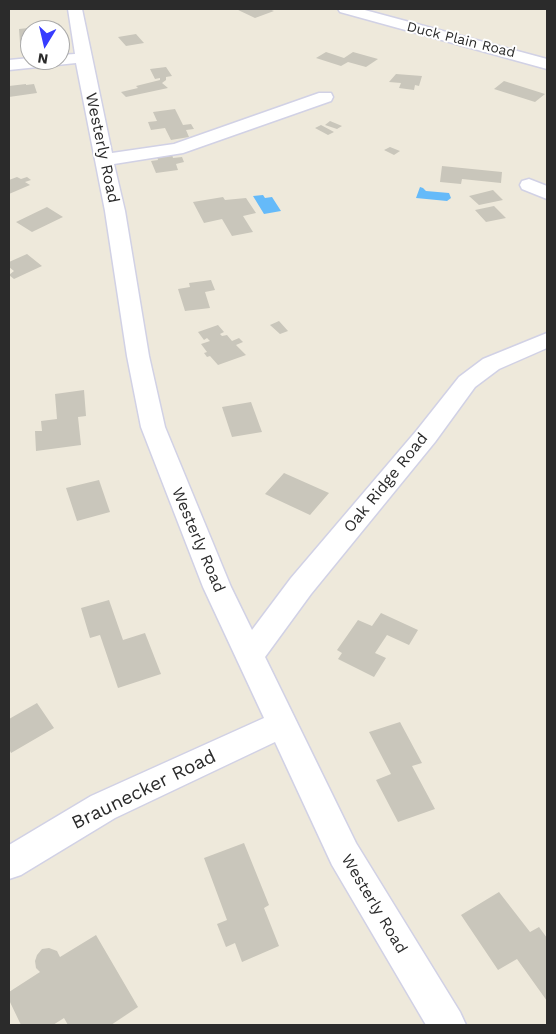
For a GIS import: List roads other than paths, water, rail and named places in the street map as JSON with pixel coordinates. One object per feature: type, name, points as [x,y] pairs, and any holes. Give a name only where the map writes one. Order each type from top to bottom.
[{"type":"street","name":"Westerly Road","points":[[76,9],[83,58],[118,228],[138,356],[153,427],[175,486],[249,656],[344,854],[447,1025]]},
{"type":"street","name":"Duck Plain Road","points":[[346,9],[417,30],[486,45],[547,64]]},
{"type":"street","points":[[9,65],[83,58]]},
{"type":"street","points":[[104,160],[177,149],[325,97]]},
{"type":"street","points":[[529,185],[547,193]]},
{"type":"street","name":"Oak Ridge Road","points":[[249,656],[301,586],[426,436],[466,382],[491,364],[547,340]]},
{"type":"street","name":"Braunecker Road","points":[[9,863],[103,807],[282,724]]},
{"type":"water","points":[[420,187],[426,191],[449,193],[451,198],[447,201],[416,198]]},
{"type":"water","points":[[263,195],[265,198],[272,197],[281,211],[264,214],[253,196]]}]
